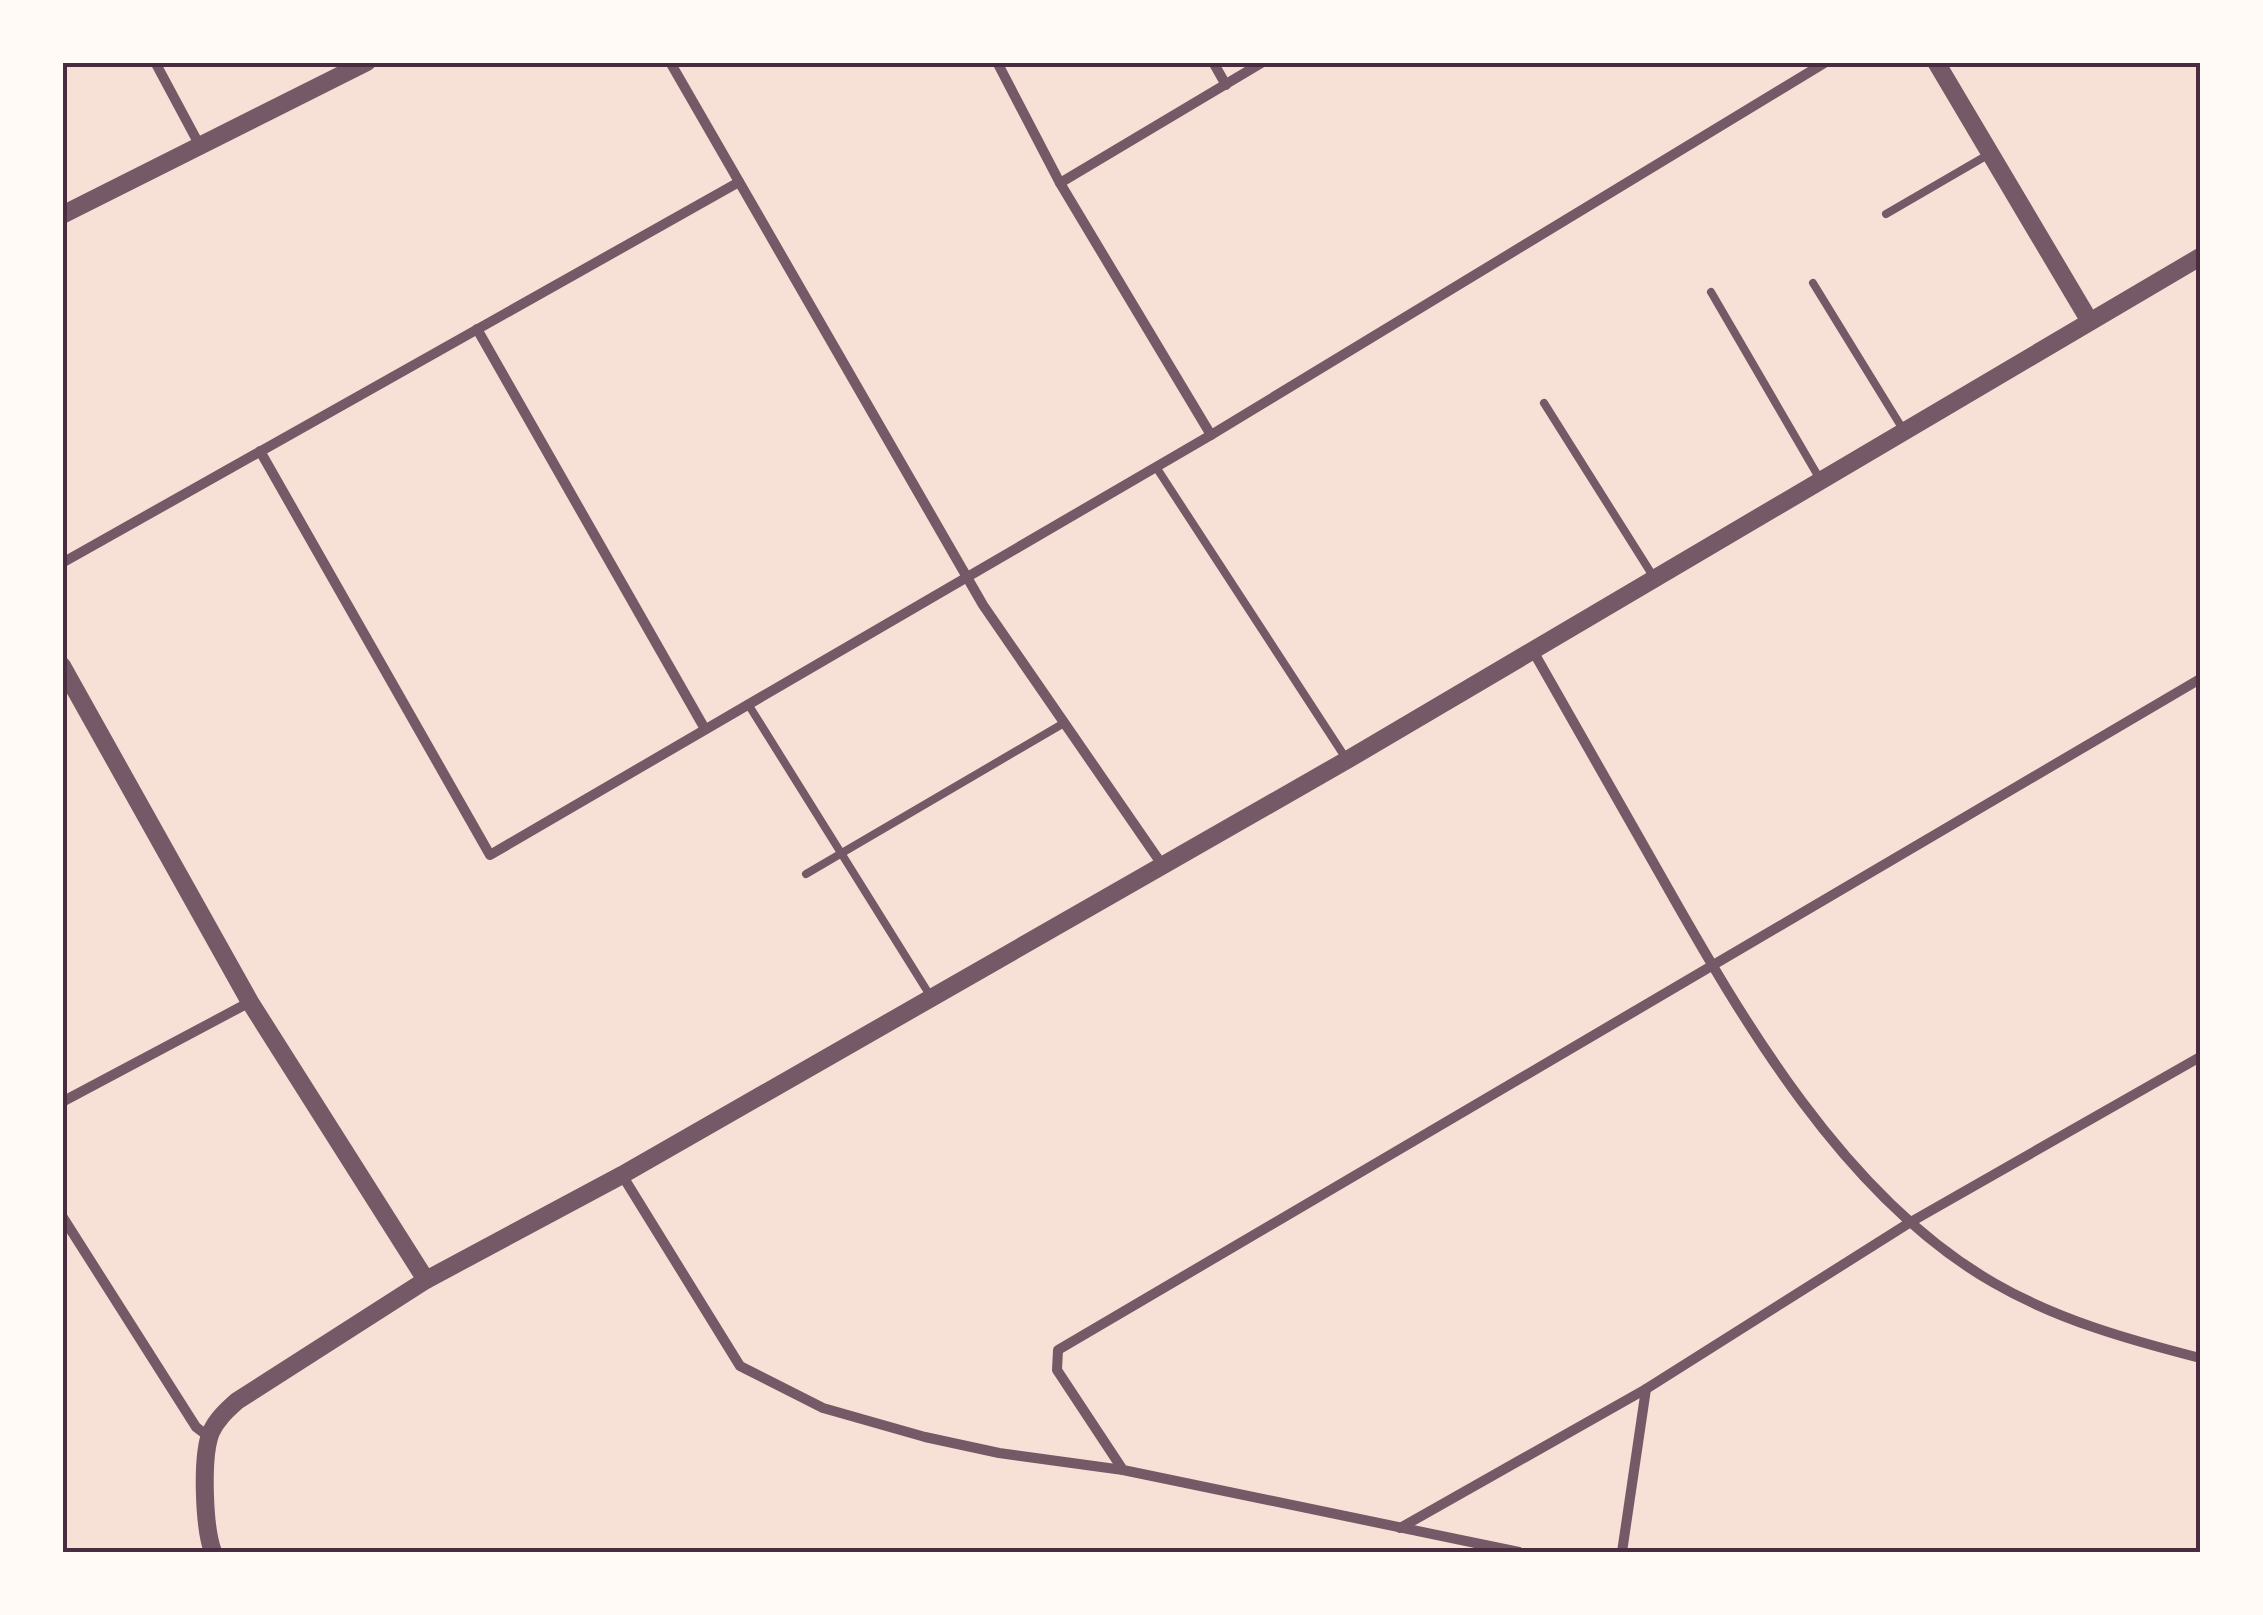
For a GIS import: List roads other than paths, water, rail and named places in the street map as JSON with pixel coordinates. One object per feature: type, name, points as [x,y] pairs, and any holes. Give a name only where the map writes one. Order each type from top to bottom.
[{"type":"street","points":[[155,62],[200,146]]},
{"type":"street","points":[[62,214],[367,62]]},
{"type":"street","points":[[670,62],[966,577],[1163,866]]},
{"type":"street","points":[[997,62],[1060,183],[1211,434]]},
{"type":"street","points":[[1213,62],[1226,85]]},
{"type":"street","points":[[1060,183],[1263,62]]},
{"type":"street","points":[[260,451],[490,854],[1156,467],[1826,62]]},
{"type":"street","points":[[1936,62],[2089,320]]},
{"type":"street","points":[[62,563],[739,182]]},
{"type":"street","points":[[213,1552],[204,1524],[209,1437],[219,1418],[237,1402],[426,1280],[622,1176],[1347,760],[2200,257]]},
{"type":"street","points":[[478,329],[705,729]]},
{"type":"street","points":[[1533,651],[1711,964],[1764,1048],[1846,1156],[1910,1223],[1994,1283],[2106,1333],[2200,1358]]},
{"type":"street","points":[[62,666],[250,1002],[426,1280]]},
{"type":"street","points":[[1123,1470],[1056,1370],[1058,1350],[2200,679]]},
{"type":"street","points":[[62,1102],[250,1002]]},
{"type":"street","points":[[1398,1528],[1646,1389],[1910,1223],[2200,1057]]},
{"type":"street","points":[[622,1176],[740,1366],[823,1408],[999,1453],[1123,1470],[1519,1552]]},
{"type":"street","points":[[62,1216],[196,1428],[209,1437]]},
{"type":"street","points":[[1622,1552],[1646,1389]]},
{"type":"lane","points":[[1886,214],[1990,154]]},
{"type":"lane","points":[[1813,283],[1904,431]]},
{"type":"lane","points":[[1712,292],[1821,481]]},
{"type":"lane","points":[[1544,403],[1656,580]]},
{"type":"lane","points":[[1156,467],[1347,760]]},
{"type":"lane","points":[[748,704],[932,998]]},
{"type":"lane","points":[[806,874],[1064,722]]}]
